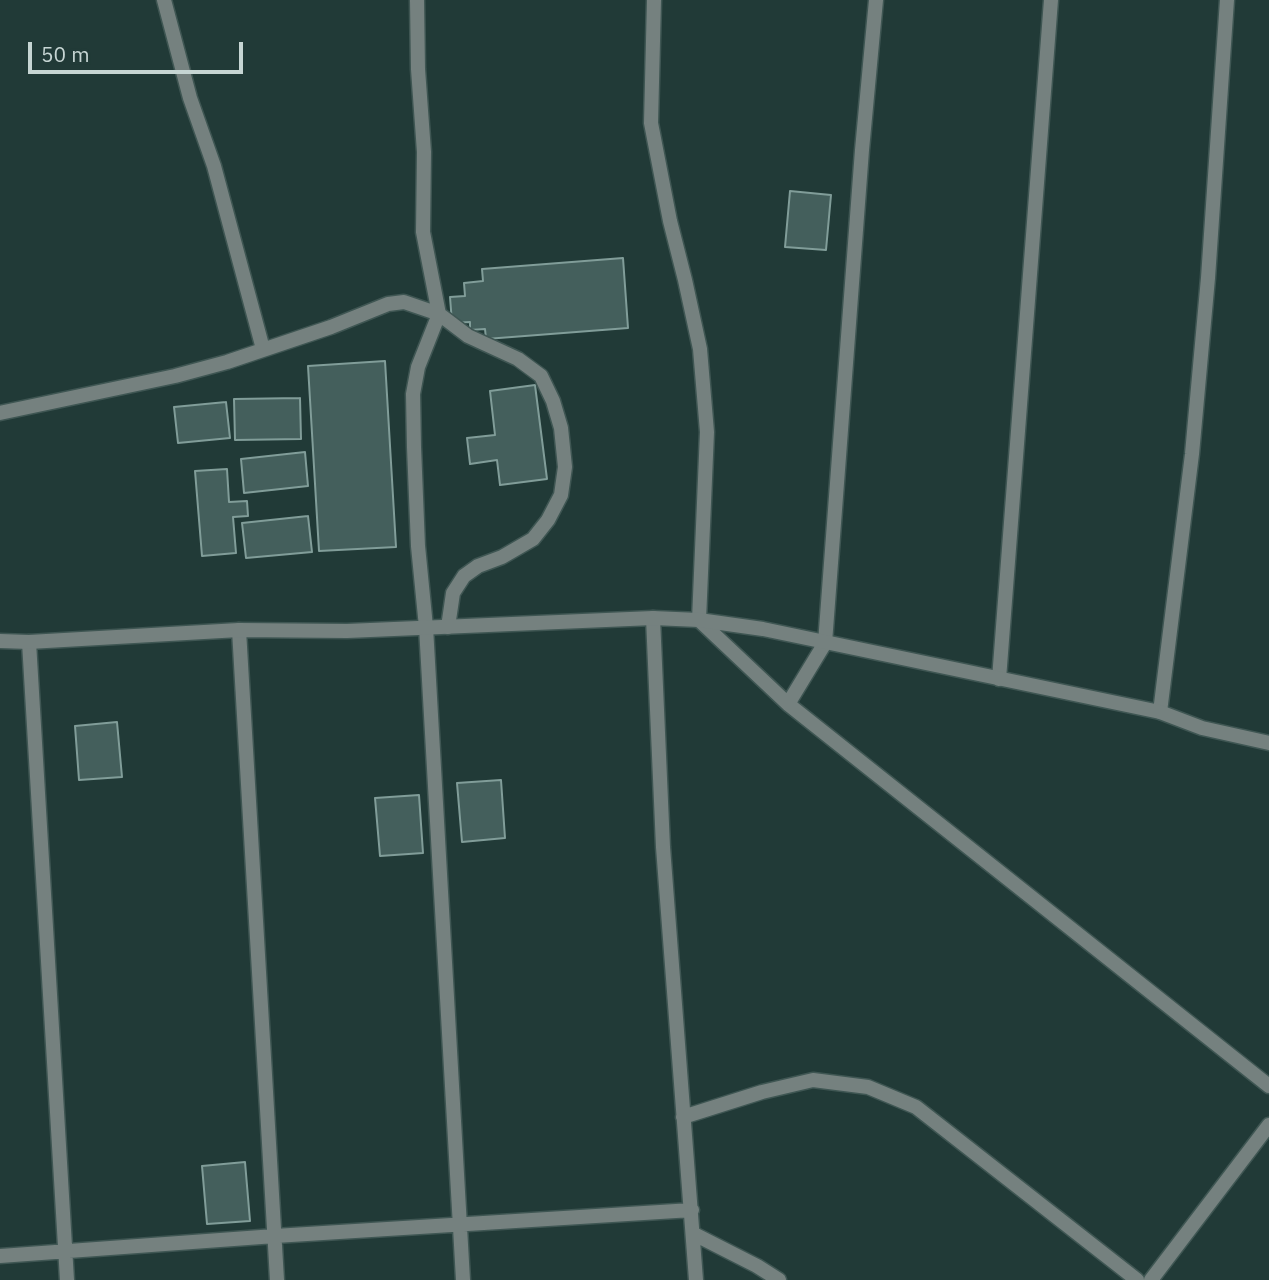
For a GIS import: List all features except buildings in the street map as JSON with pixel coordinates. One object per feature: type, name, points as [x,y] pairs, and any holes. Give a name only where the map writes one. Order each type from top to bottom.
[{"type":"street","points":[[164,0],[190,98],[214,166],[263,349]]},
{"type":"street","points":[[417,0],[418,69],[424,152],[423,232],[439,314],[418,368],[413,394],[418,547],[426,627],[463,1280]]},
{"type":"street","points":[[654,0],[651,123],[699,349],[707,432],[699,620],[788,704],[1269,1086]]},
{"type":"street","points":[[788,704],[825,643],[876,0]]},
{"type":"street","points":[[999,679],[1051,0]]},
{"type":"street","points":[[1160,712],[1177,584],[1208,278],[1227,0]]},
{"type":"street","points":[[0,413],[175,376],[331,327],[388,304],[404,302],[439,314],[468,336],[518,359],[541,376],[553,401],[561,428],[565,467],[561,495],[548,520],[533,539],[502,557],[478,566],[464,576],[453,593],[448,627]]},
{"type":"street","points":[[653,618],[663,847],[696,1280]]},
{"type":"street","points":[[0,641],[29,642],[239,630],[347,631],[653,618],[699,620],[763,629],[1160,712],[1202,728],[1269,743]]},
{"type":"street","points":[[239,630],[277,1280]]},
{"type":"street","points":[[29,642],[66,1280]]},
{"type":"street","points":[[683,1117],[762,1091],[813,1080],[868,1087],[916,1107],[1137,1280]]},
{"type":"street","points":[[1151,1280],[1269,1125]]},
{"type":"street","points":[[0,1256],[692,1210]]},
{"type":"street","points":[[694,1234],[779,1280]]}]
